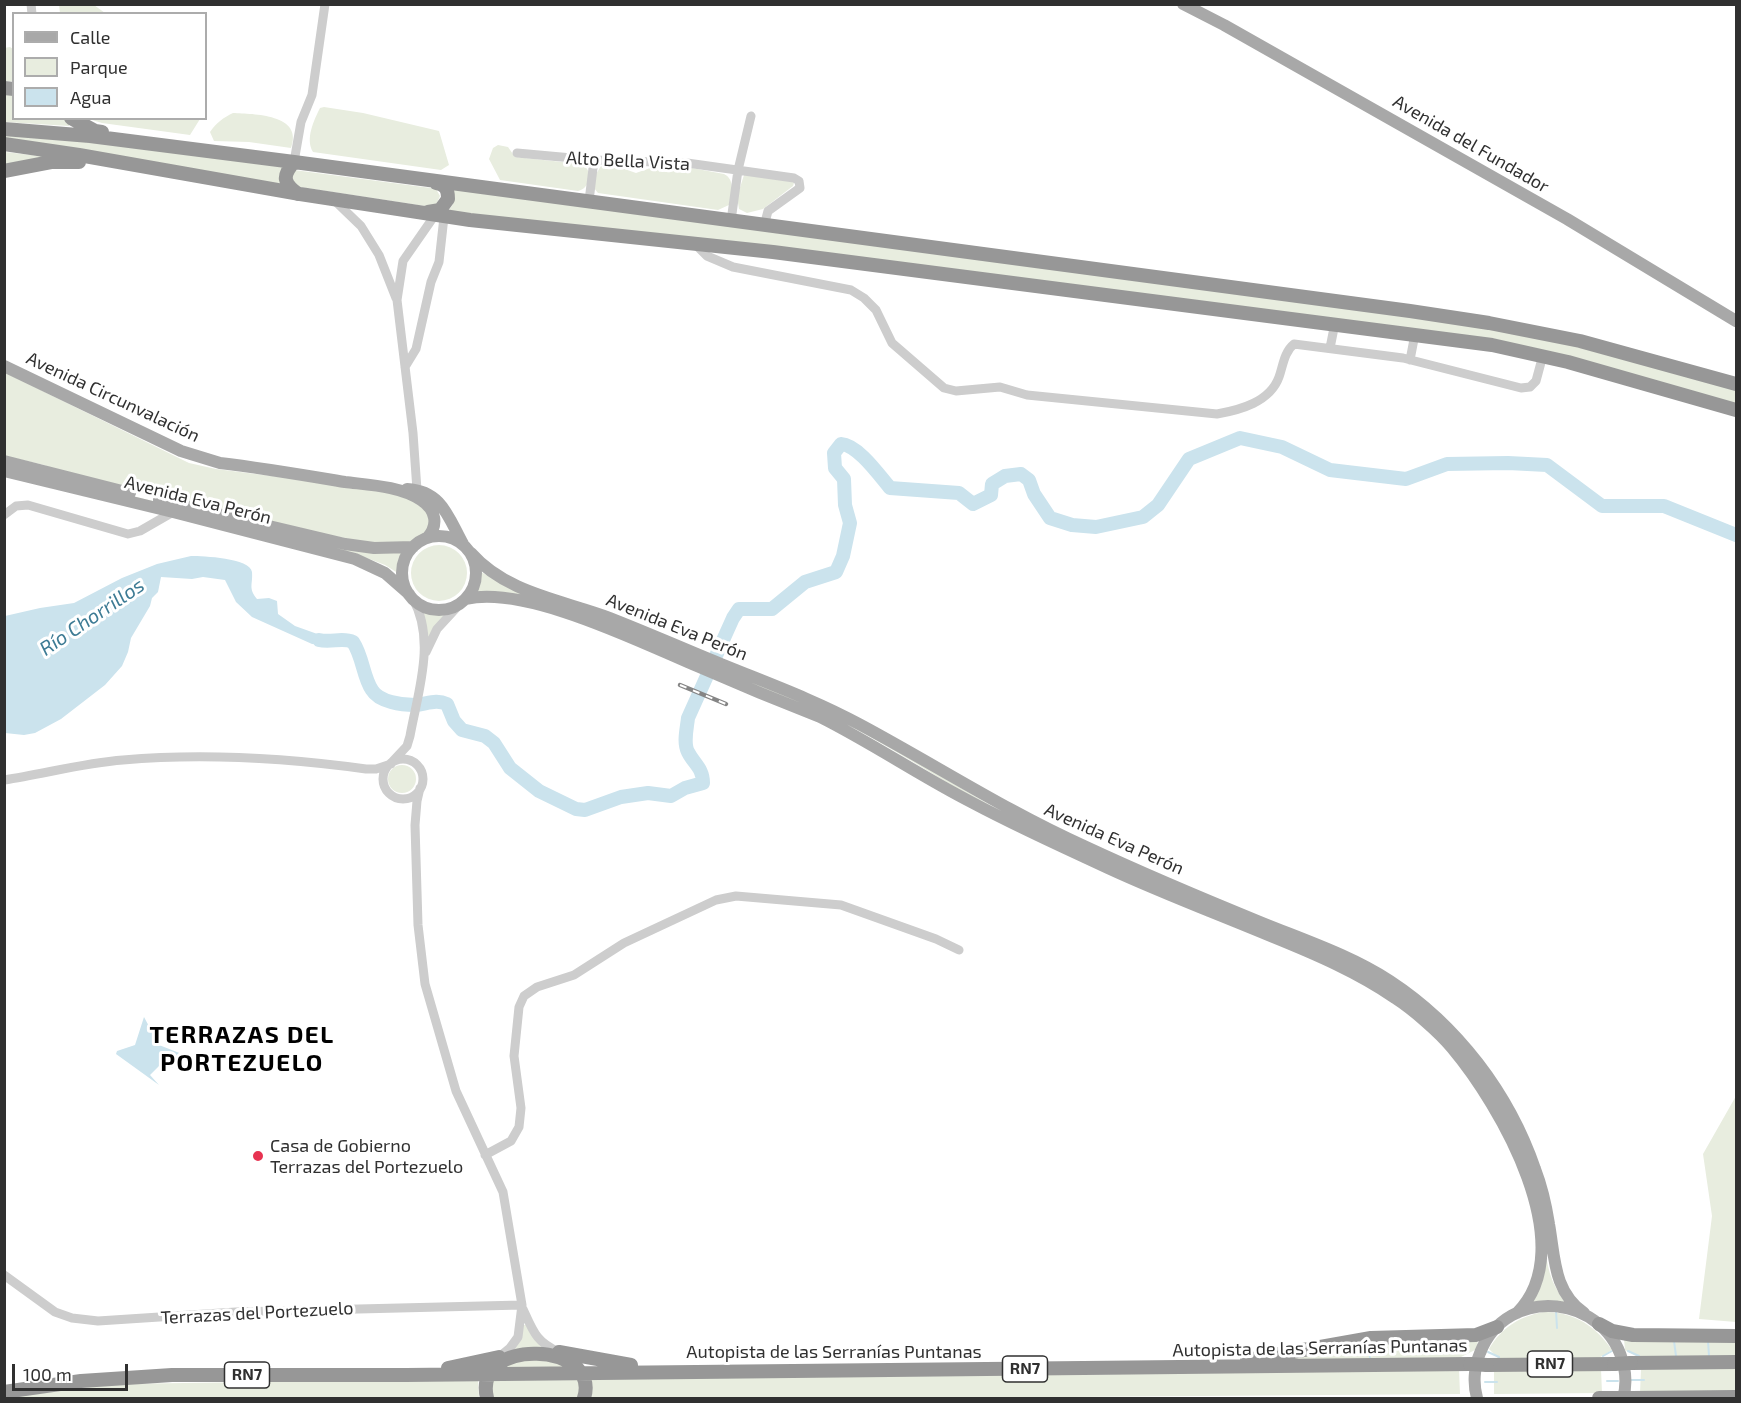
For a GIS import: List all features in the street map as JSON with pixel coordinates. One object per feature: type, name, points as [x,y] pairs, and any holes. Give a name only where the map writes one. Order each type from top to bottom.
[{"type":"highway","points":[[75,120],[95,131],[175,146]]},
{"type":"highway","points":[[4,129],[175,146],[1192,281],[1489,323],[1601,346],[1737,384]]},
{"type":"highway","points":[[4,144],[79,154],[334,200],[439,216],[894,267],[1492,345],[1543,356],[1737,410]]},
{"type":"highway","points":[[4,171],[69,161],[196,176]]},
{"type":"highway","points":[[294,162],[288,170],[286,181],[288,187],[300,194]]},
{"type":"highway","points":[[411,212],[440,210],[448,199],[444,185],[424,179]]},
{"type":"highway","points":[[1599,1324],[1612,1331],[1633,1335],[1737,1336]]},
{"type":"highway","points":[[1082,1369],[1135,1364],[1249,1360],[1371,1338],[1469,1335],[1483,1333],[1497,1327]]},
{"type":"highway","points":[[406,1375],[533,1354],[558,1354],[675,1371]]},
{"type":"highway","points":[[558,1354],[580,1373],[585,1383],[584,1398]]},
{"type":"highway","points":[[487,1398],[485,1388],[490,1373],[500,1359]]},
{"type":"highway","name":"Autopista de las Serranías Puntanas","points":[[4,1392],[81,1381],[172,1375],[406,1375],[1737,1362]]},
{"type":"highway","points":[[1599,1398],[1737,1397]]},
{"type":"main road","name":"Avenida del Fundador","points":[[1183,4],[1567,219],[1737,321]]},
{"type":"main road","name":"Avenida Circunvalación","points":[[4,366],[200,458],[385,488],[417,490],[430,494],[439,502],[466,549]]},
{"type":"main road","name":"Avenida Eva Perón","points":[[4,461],[132,494],[345,543],[374,548],[413,547]]},
{"type":"main road","name":"Avenida Eva Perón","points":[[4,471],[355,559],[385,573],[411,596]]},
{"type":"main road","name":"Avenida Circunvalación","points":[[385,488],[414,496],[432,509],[435,515],[435,525],[427,538]]},
{"type":"main road","points":[[442,536],[456,540],[466,549],[477,573],[474,587],[463,601],[453,608],[435,610],[427,608],[411,596],[404,584],[403,567],[407,556],[413,547],[427,538],[442,536]]},
{"type":"main road","name":"Avenida Eva Perón","points":[[466,549],[490,572],[510,584],[609,618],[740,678],[847,731],[970,802],[1045,839],[1111,870],[1351,970],[1397,999],[1453,1048],[1500,1115],[1525,1172],[1535,1207],[1543,1252],[1534,1291],[1517,1313]]},
{"type":"main road","name":"Avenida Eva Perón","points":[[463,601],[492,596],[527,601],[684,654]]},
{"type":"main road","name":"Avenida Eva Perón","points":[[740,678],[817,704],[858,723],[1040,826],[1164,882],[1343,956],[1389,981],[1407,994],[1460,1041],[1494,1084],[1506,1104],[1528,1148],[1540,1184],[1558,1277],[1570,1300],[1584,1313]]},
{"type":"main road","points":[[1477,1398],[1475,1377],[1478,1357],[1488,1337],[1497,1327],[1517,1313],[1539,1306],[1562,1306],[1584,1313],[1613,1338],[1622,1356],[1626,1375],[1623,1398]]},
{"type":"street","points":[[294,162],[301,122],[312,97],[325,4]]},
{"type":"street","points":[[731,221],[738,170],[751,116]]},
{"type":"street","name":"Alto Bella Vista","points":[[517,153],[594,160],[687,163],[799,181],[800,188],[768,211],[764,226]]},
{"type":"street","points":[[589,201],[594,160]]},
{"type":"street","points":[[334,200],[361,226],[379,255],[397,300],[413,433],[417,490]]},
{"type":"street","points":[[397,300],[403,261],[439,216]]},
{"type":"street","points":[[405,367],[416,349],[431,282],[439,262],[439,216]]},
{"type":"street","points":[[695,244],[707,256],[733,267],[851,290],[864,298],[876,310],[892,343],[902,353],[944,388],[956,391],[1000,387],[1027,395],[1217,414],[1235,411],[1256,402],[1270,391],[1278,380],[1288,349],[1294,345],[1410,360],[1521,388],[1530,387],[1536,381],[1543,356]]},
{"type":"street","points":[[1330,348],[1335,323]]},
{"type":"street","points":[[1410,360],[1415,334]]},
{"type":"street","points":[[4,515],[16,506],[28,505],[128,534],[140,531],[173,512]]},
{"type":"street","points":[[384,786],[384,772],[403,751],[410,736],[423,663],[424,630],[411,596]]},
{"type":"street","points":[[423,663],[432,637],[463,601]]},
{"type":"street","points":[[410,736],[416,765],[422,776],[415,825],[418,925],[425,984],[456,1091],[506,1201],[522,1306],[516,1341],[500,1359]]},
{"type":"street","points":[[4,780],[120,760],[162,757],[298,761],[366,769],[376,769],[406,760],[416,765]]},
{"type":"street","points":[[366,769],[384,786],[387,792],[410,811],[415,825]]},
{"type":"street","points":[[398,799],[412,797],[420,788]]},
{"type":"street","points":[[485,1155],[511,1141],[519,1127],[520,1102],[514,1056],[519,1008],[524,996],[537,987],[574,975],[624,943],[716,900],[735,896],[841,904],[936,939],[959,950]]},
{"type":"street","name":"Terrazas del Portezuelo","points":[[4,1275],[56,1312],[72,1318],[98,1321],[257,1311],[522,1306]]},
{"type":"street","points":[[522,1306],[536,1337],[558,1354]]},
{"type":"green space","points":[[59,5],[94,5],[104,12],[60,12]]},
{"type":"green space","points":[[4,48],[12,48],[12,81],[5,82]]},
{"type":"green space","points":[[4,92],[12,94],[12,120],[65,120],[70,123],[69,126],[5,122]]},
{"type":"green space","points":[[320,108],[363,113],[439,131],[449,165],[441,170],[313,152],[310,141],[311,130]]},
{"type":"green space","points":[[233,113],[264,116],[284,122],[290,128],[293,137],[291,148],[249,142],[214,141],[210,132],[220,121]]},
{"type":"green space","points":[[92,120],[199,120],[190,135]]},
{"type":"green space","points":[[4,133],[285,164],[284,187],[5,141]]},
{"type":"green space","points":[[498,145],[508,147],[515,157],[581,164],[588,170],[588,183],[578,191],[500,180],[489,159],[493,148]]},
{"type":"green space","points":[[5,152],[58,158],[5,168]]},
{"type":"green space","points":[[613,165],[636,173],[653,167],[676,165],[724,174],[731,184],[729,205],[718,210],[598,193],[594,188],[596,174],[601,166]]},
{"type":"green space","points":[[294,170],[431,188],[436,189],[440,196],[436,205],[431,207],[300,187],[294,184],[291,173]]},
{"type":"green space","points":[[744,175],[788,179],[794,183],[763,209],[747,213],[739,209],[737,197]]},
{"type":"green space","points":[[452,186],[1404,315],[1580,345],[1736,389],[1736,406],[1552,353],[447,213],[453,204]]},
{"type":"green space","points":[[4,372],[189,463],[216,469],[343,485],[407,496],[433,517],[423,537],[405,543],[373,544],[272,523],[68,474],[44,465],[5,456]]},
{"type":"green space","points":[[5,465],[347,548],[404,553],[402,573],[401,575],[385,565],[359,555]]},
{"type":"green space","points":[[434,545],[444,545],[459,553],[465,562],[467,573],[465,584],[459,593],[444,601],[434,601],[423,596],[416,589],[411,578],[411,568],[416,557],[423,550]]},
{"type":"green space","points":[[481,572],[516,591],[636,634],[477,593]]},
{"type":"green space","points":[[454,608],[428,641],[422,610]]},
{"type":"green space","points":[[735,674],[851,724],[992,806],[1058,840],[1152,882],[1326,953],[1358,969],[1417,1009],[1445,1034],[1470,1063],[1494,1097],[1514,1133],[1535,1192],[1550,1274],[1567,1306],[1524,1308],[1538,1280],[1542,1252],[1536,1207],[1519,1155],[1503,1120],[1483,1087],[1460,1056],[1434,1028],[1405,1003],[1373,981],[1339,962],[1150,884],[1034,831],[846,724],[734,676]]},
{"type":"green space","points":[[402,765],[412,769],[416,779],[412,789],[402,793],[392,789],[388,779],[392,769]]},
{"type":"green space","points":[[1736,1096],[1736,1322],[1699,1319],[1712,1216],[1703,1154]]},
{"type":"green space","points":[[1543,1312],[1574,1317],[1591,1327],[1612,1350],[1597,1359],[1498,1358],[1489,1349],[1512,1324]]},
{"type":"green space","points":[[523,1325],[528,1325],[552,1351],[509,1355]]},
{"type":"green space","points":[[1478,1338],[1477,1349],[1457,1359],[1292,1362],[1294,1357],[1374,1344]]},
{"type":"green space","points":[[1624,1339],[1736,1341],[1736,1358],[1638,1357],[1625,1350]]},
{"type":"green space","points":[[546,1358],[570,1368],[501,1369],[507,1363]]},
{"type":"green space","points":[[1736,1368],[1736,1391],[1640,1393],[1641,1369]]},
{"type":"green space","points":[[1459,1369],[1460,1394],[588,1398],[587,1377],[1050,1375]]},
{"type":"green space","points":[[1601,1369],[1602,1393],[1494,1394],[1494,1370]]},
{"type":"green space","points":[[579,1377],[581,1398],[491,1398],[491,1380]]},
{"type":"green space","points":[[478,1379],[479,1398],[5,1398],[112,1384]]},
{"type":"water","points":[[191,556],[225,559],[249,567],[252,572],[252,589],[257,599],[269,598],[277,601],[278,614],[295,626],[337,641],[326,645],[312,644],[252,617],[236,602],[225,580],[203,577],[192,579],[161,577],[158,592],[152,598],[150,606],[131,638],[122,666],[105,685],[61,719],[35,733],[24,735],[5,733],[5,616],[74,603],[122,578],[157,564]]},
{"type":"water","points":[[144,1017],[159,1045],[182,1054],[172,1068],[165,1060],[150,1075],[159,1085],[116,1054],[117,1051],[135,1045]]},
{"type":"waterway","name":"Río Chorrillos","points":[[319,640],[353,642],[369,685],[375,694],[391,702],[404,704],[435,702],[447,704],[454,721],[462,730],[485,736],[494,743],[510,768],[539,791],[576,809],[585,810],[621,797],[648,793],[671,796],[685,788],[703,783],[700,770],[690,756],[686,744],[688,718],[733,618],[739,609],[772,609],[805,582],[836,572],[843,556],[850,523],[845,505],[844,479],[835,468],[834,453],[841,444],[854,449],[861,455],[890,488],[959,493],[973,504],[991,495],[992,484],[1005,476],[1021,474],[1029,480],[1034,494],[1050,518],[1072,525],[1096,527],[1143,517],[1158,505],[1189,459],[1240,438],[1282,447],[1330,470],[1406,479],[1447,464],[1547,465],[1602,506],[1664,506],[1736,535]]},
{"type":"waterway","points":[[1556,1311],[1557,1328]]},
{"type":"waterway","points":[[1674,1341],[1676,1356]]},
{"type":"waterway","points":[[1708,1341],[1709,1356]]},
{"type":"waterway","points":[[1369,1343],[1370,1358]]},
{"type":"waterway","points":[[1603,1356],[1612,1351]]},
{"type":"waterway","points":[[1628,1351],[1639,1356]]},
{"type":"waterway","points":[[1488,1352],[1499,1357]]},
{"type":"waterway","points":[[1631,1380],[1644,1380]]},
{"type":"waterway","points":[[1607,1381],[1618,1381]]},
{"type":"waterway","points":[[1485,1382],[1497,1382]]},
{"type":"railway","points":[[680,685],[726,704]]},
{"type":"place","name":"Casa de Gobierno Terrazas del Portezuelo","points":[[258,1156]]},
{"type":"district","name":"TERRAZAS DEL PORTEZUELO","points":[[242,1049]]}]
